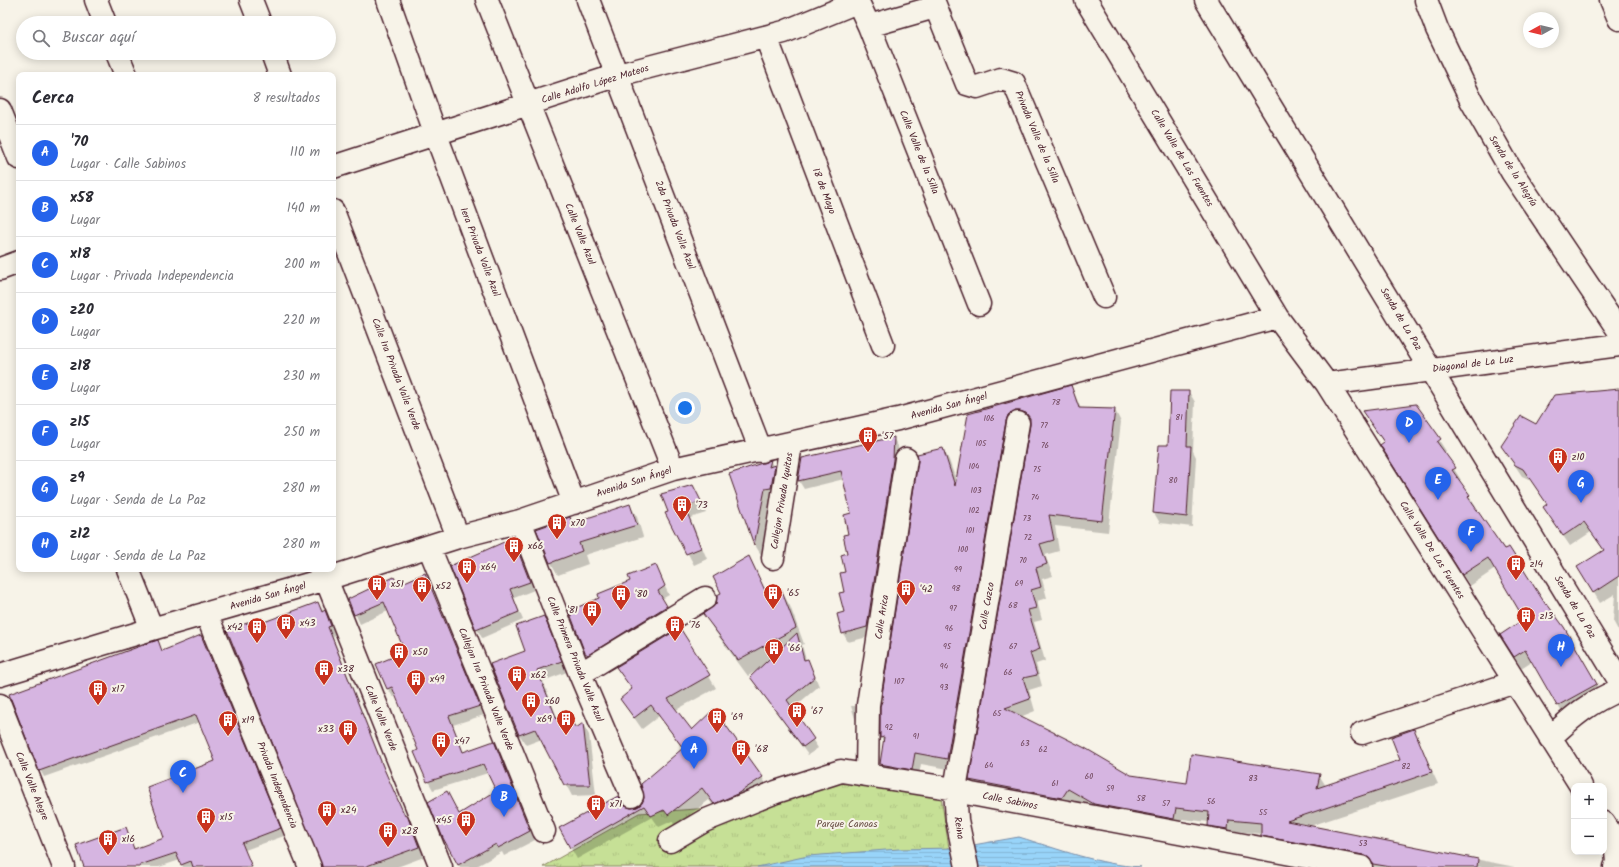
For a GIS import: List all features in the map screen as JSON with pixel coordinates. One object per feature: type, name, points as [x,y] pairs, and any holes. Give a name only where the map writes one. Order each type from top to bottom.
[{"type":"street","points":[[96,0],[102,16]]},
{"type":"street","points":[[252,0],[258,16]]},
{"type":"street","name":"1era Privada Valle Azul","points":[[388,0],[436,135],[574,503]]},
{"type":"street","name":"Calle Valle Azul","points":[[487,0],[673,469]]},
{"type":"street","name":"2da Privada Valle Azul","points":[[588,0],[762,450]]},
{"type":"street","name":"Calle Valle de Las Fuentes","points":[[1086,0],[1277,317]]},
{"type":"street","name":"Senda de La Paz","points":[[1206,0],[1619,680]]},
{"type":"street","name":"Senda de la Alegría","points":[[1426,0],[1437,29],[1471,100],[1512,172],[1619,331]]},
{"type":"street","points":[[1610,0],[1619,19]]},
{"type":"street","name":"Calle Adolfo López Mateos","points":[[336,166],[618,75],[784,32],[857,1]]},
{"type":"street","name":"Calle Valle de la Silla","points":[[857,1],[869,26],[979,304]]},
{"type":"street","points":[[869,26],[934,3]]},
{"type":"street","name":"Privada Valle de la Silla","points":[[934,3],[967,84],[977,87],[1001,79],[1014,83],[1104,297]]},
{"type":"street","name":"18 de Mayo","points":[[766,37],[883,345]]},
{"type":"street","points":[[120,60],[125,72]]},
{"type":"street","points":[[275,60],[279,72]]},
{"type":"street","points":[[0,110],[16,150]]},
{"type":"street","name":"Calle 1ra Privada Valle Verde","points":[[336,219],[458,536]]},
{"type":"street","points":[[0,269],[16,263]]},
{"type":"street","name":"Calle Valle De Las Fuentes","points":[[1277,317],[1327,384],[1579,783]]},
{"type":"street","name":"Avenida San Ángel","points":[[336,571],[429,547],[458,536],[520,520],[673,469],[791,444],[950,406],[1277,317]]},
{"type":"street","name":"Diagonal de La Luz","points":[[1327,384],[1619,345]]},
{"type":"street","name":"Calle Cuzco","points":[[955,789],[1018,423]]},
{"type":"street","name":"Callejon Privada Iquitos","points":[[773,558],[791,444]]},
{"type":"street","name":"Calle Arica","points":[[867,775],[868,705],[906,459]]},
{"type":"street","name":"Calle Primera Privada Valle Azul","points":[[520,520],[580,674],[632,796]]},
{"type":"street","name":"Callejon 1ra Privada Valle Verde","points":[[429,547],[544,830]]},
{"type":"street","points":[[129,572],[152,629]]},
{"type":"street","name":"Avenida San Ángel","points":[[0,675],[206,613],[324,574]]},
{"type":"street","name":"Calle Valle Verde","points":[[324,574],[440,867]]},
{"type":"street","points":[[580,674],[705,598]]},
{"type":"street","name":"Privada Independencia","points":[[206,613],[310,867]]},
{"type":"street","points":[[1362,732],[1515,682]]},
{"type":"street","points":[[1550,738],[1574,715],[1596,700],[1619,690]]},
{"type":"street","name":"Calle Valle Alegre","points":[[0,705],[64,867]]},
{"type":"street","name":"Calle Sabinos","points":[[670,841],[704,821],[776,792],[841,771],[955,789],[971,794],[1361,867]]},
{"type":"street","name":"Reina","points":[[955,789],[957,820],[967,867]]},
{"type":"street","points":[[1613,834],[1617,863],[1615,867]]},
{"type":"green space","name":"Parque Canoas","points":[[846,780],[941,797],[952,867],[543,867],[639,813],[725,807]]},
{"type":"water","points":[[1019,837],[1095,860],[1126,866],[1141,867],[757,867],[808,856],[899,849],[956,848]]},
{"type":"building","points":[[1071,385],[1079,408],[1115,409],[1102,521],[1049,515],[1054,540],[1040,544],[1047,564],[1036,568],[1041,587],[1031,590],[1036,608],[1028,610],[1040,649],[1030,653],[1037,675],[1023,678],[1030,699],[1005,708],[1085,748],[1131,775],[1187,783],[1191,754],[1320,774],[1317,788],[1400,760],[1391,737],[1414,729],[1432,772],[1287,821],[1478,859],[1477,867],[1391,867],[1373,864],[1369,858],[1363,855],[1261,836],[1261,823],[1229,820],[1228,829],[1208,826],[1209,812],[1176,808],[1174,819],[1094,804],[1068,789],[1062,798],[969,780],[1030,425],[1030,418],[1026,413],[1020,411],[1013,411],[1008,415],[1006,421],[947,759],[915,753],[912,770],[880,764],[884,737],[880,738],[880,706],[883,699],[882,695],[918,461],[917,454],[943,448],[955,486],[968,414]]},
{"type":"building","points":[[1619,389],[1619,576],[1593,593],[1577,567],[1604,550],[1584,522],[1563,536],[1543,507],[1547,504],[1523,469],[1515,465],[1501,446],[1521,416],[1536,424],[1554,395]]},
{"type":"building","points":[[1170,391],[1189,391],[1187,446],[1191,446],[1187,517],[1153,513],[1159,445],[1168,445]]},
{"type":"building","points":[[1416,404],[1441,439],[1437,442],[1456,468],[1452,470],[1470,495],[1468,497],[1504,549],[1509,547],[1546,605],[1547,604],[1564,627],[1597,684],[1557,706],[1525,650],[1514,657],[1500,635],[1524,619],[1488,558],[1462,575],[1380,445],[1384,442],[1362,411]]},
{"type":"building","points":[[894,437],[893,460],[867,627],[842,634],[837,614],[844,612],[839,593],[844,592],[840,573],[845,572],[841,555],[847,553],[843,535],[848,534],[844,515],[851,513],[841,471],[798,481],[802,458]]},
{"type":"building","points":[[771,460],[769,467],[775,465],[771,488],[765,489],[754,545],[729,474]]},
{"type":"building","name":"'73","points":[[693,485],[701,501],[685,507],[701,548],[686,554],[665,513],[668,512],[661,494]]},
{"type":"building","points":[[630,504],[637,525],[579,543],[582,551],[550,563],[536,529],[570,517],[572,523]]},
{"type":"building","points":[[513,538],[530,582],[510,589],[519,612],[476,630],[450,566]]},
{"type":"building","points":[[749,556],[769,599],[781,589],[796,628],[738,660],[703,614],[716,604],[717,595],[721,593],[713,577]]},
{"type":"building","points":[[656,565],[665,586],[658,591],[667,606],[588,655],[585,653],[569,611],[599,598],[598,594],[630,581],[628,576]]},
{"type":"building","points":[[425,573],[480,706],[449,716],[463,752],[494,741],[530,831],[498,848],[496,844],[458,865],[443,838],[428,802],[447,791],[459,814],[496,791],[483,764],[427,782],[414,752],[418,750],[392,687],[387,689],[376,664],[405,652],[384,602],[354,615],[348,599],[394,577],[398,585]]},
{"type":"building","points":[[318,602],[322,612],[325,610],[331,626],[328,627],[384,769],[405,816],[407,815],[419,847],[364,867],[322,867],[227,630],[262,618],[264,622]]},
{"type":"building","points":[[544,616],[562,661],[537,670],[558,722],[566,714],[576,728],[583,723],[590,785],[564,785],[535,729],[519,735],[490,664],[525,651],[516,626]]},
{"type":"building","points":[[680,628],[710,675],[668,699],[692,730],[714,709],[763,777],[737,794],[714,804],[702,788],[668,815],[664,810],[651,816],[644,806],[570,848],[559,828],[618,796],[625,806],[631,808],[637,807],[642,803],[644,798],[641,784],[683,748],[651,705],[634,718],[620,699],[632,689],[616,667]]},
{"type":"building","points":[[797,633],[804,660],[808,659],[815,677],[787,700],[814,739],[803,747],[750,677]]},
{"type":"building","points":[[201,635],[281,828],[242,843],[252,867],[193,867],[191,861],[181,865],[176,853],[140,865],[140,867],[84,867],[76,845],[126,827],[134,849],[164,838],[147,787],[215,761],[196,715],[39,771],[9,694],[158,640],[162,651]]},
{"type":"place","name":"z20","points":[[1409,443]]},
{"type":"place","name":"'57","points":[[868,453]]},
{"type":"place","name":"z10","points":[[1558,474]]},
{"type":"place","name":"z18","points":[[1438,500]]},
{"type":"place","name":"z9","points":[[1581,503]]},
{"type":"place","name":"'73","points":[[682,522]]},
{"type":"place","name":"x70","points":[[557,540]]},
{"type":"place","name":"z15","points":[[1471,552]]},
{"type":"place","name":"x66","points":[[514,563]]},
{"type":"place","name":"z14","points":[[1516,581]]},
{"type":"place","name":"x64","points":[[467,584]]},
{"type":"place","name":"x51","points":[[377,601]]},
{"type":"place","name":"x52","points":[[422,603]]},
{"type":"place","name":"'42","points":[[906,606]]},
{"type":"place","name":"'65","points":[[773,610]]},
{"type":"place","name":"'80","points":[[621,611]]},
{"type":"place","name":"'81","points":[[592,627]]},
{"type":"place","name":"z13","points":[[1526,633]]},
{"type":"place","name":"x43","points":[[286,640]]},
{"type":"place","name":"'76","points":[[675,642]]},
{"type":"place","name":"x42","points":[[257,644]]},
{"type":"place","name":"'66","points":[[774,665]]},
{"type":"place","name":"z12","points":[[1561,667]]},
{"type":"place","name":"x50","points":[[399,669]]},
{"type":"place","name":"x38","points":[[324,686]]},
{"type":"place","name":"x62","points":[[517,692]]},
{"type":"place","name":"x49","points":[[416,696]]},
{"type":"place","name":"x17","points":[[98,706]]},
{"type":"place","name":"x60","points":[[531,718]]},
{"type":"place","name":"'67","points":[[797,728]]},
{"type":"place","name":"'69","points":[[717,734]]},
{"type":"place","name":"x69","points":[[566,736]]},
{"type":"place","name":"x19","points":[[228,737]]},
{"type":"place","name":"x33","points":[[348,746]]},
{"type":"place","name":"x47","points":[[441,758]]},
{"type":"place","name":"'68","points":[[741,766]]},
{"type":"place","name":"'70","points":[[694,769]]},
{"type":"place","name":"x18","points":[[183,793]]},
{"type":"place","name":"x58","points":[[504,817]]},
{"type":"place","name":"x71","points":[[596,821]]},
{"type":"place","name":"x24","points":[[327,827]]},
{"type":"place","name":"x15","points":[[206,834]]},
{"type":"place","name":"x45","points":[[466,837]]},
{"type":"place","name":"x28","points":[[388,848]]},
{"type":"place","name":"x16","points":[[108,856]]}]
